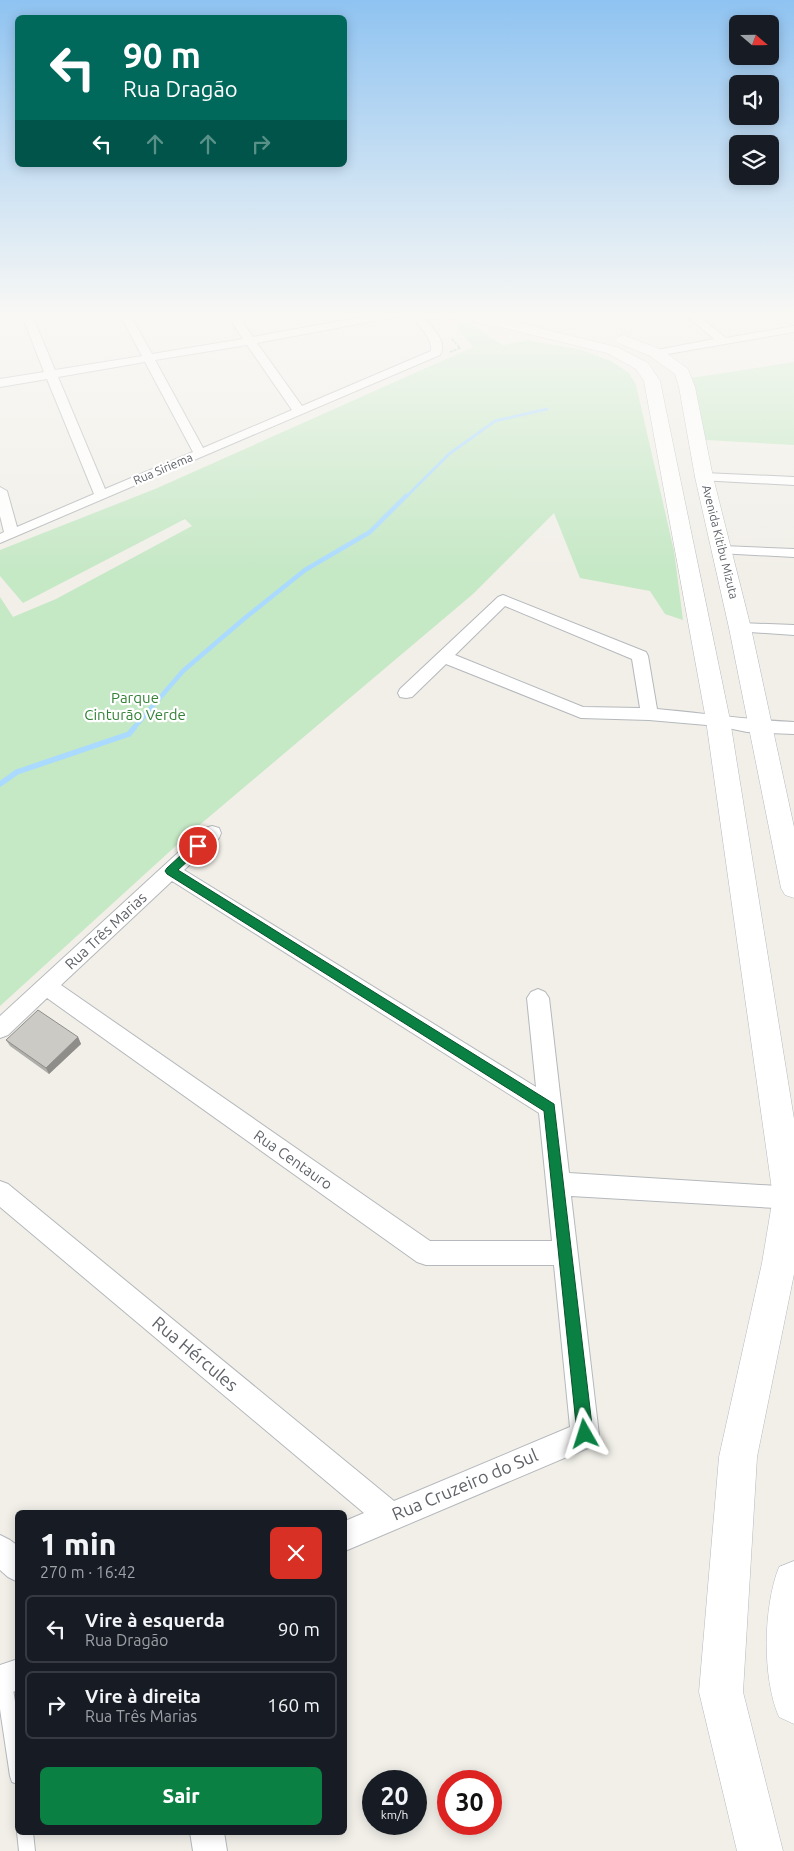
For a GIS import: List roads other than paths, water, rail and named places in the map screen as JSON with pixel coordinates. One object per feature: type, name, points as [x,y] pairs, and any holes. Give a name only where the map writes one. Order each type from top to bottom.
[{"type":"street","points":[[61,399],[101,496]]},
{"type":"street","points":[[171,399],[200,453]]},
{"type":"street","points":[[291,399],[299,410]]},
{"type":"street","name":"Rua Siriema","points":[[6,536],[325,399]]},
{"type":"street","points":[[655,399],[718,720],[792,1198],[738,1457],[721,1692],[760,1851]]},
{"type":"street","name":"Avenida Kitibu Mizuta","points":[[689,399],[704,477],[723,550],[760,726],[790,851],[794,888]]},
{"type":"street","points":[[704,477],[794,480]]},
{"type":"street","points":[[0,491],[6,536]]},
{"type":"street","points":[[723,550],[794,553]]},
{"type":"street","points":[[406,693],[503,600],[640,656],[649,714]]},
{"type":"street","points":[[740,628],[794,630]]},
{"type":"street","points":[[444,657],[580,712],[649,714],[794,728]]},
{"type":"street","name":"Rua Três Marias","points":[[0,1029],[212,833]]},
{"type":"street","points":[[171,871],[550,1108]]},
{"type":"street","name":"Rua Centauro","points":[[46,986],[426,1253],[565,1252]]},
{"type":"street","points":[[538,998],[565,1252]]},
{"type":"street","points":[[558,1184],[792,1198]]},
{"type":"street","name":"Rua Hércules","points":[[0,1192],[390,1516]]},
{"type":"street","name":"Rua Cruzeiro do Sul","points":[[347,1535],[585,1434],[565,1252]]},
{"type":"street","points":[[0,1550],[15,1564]]},
{"type":"street","points":[[794,1582],[787,1645],[794,1702]]},
{"type":"street","points":[[207,1835],[210,1851]]},
{"type":"lane","points":[[7,1678],[15,1749]]},
{"type":"lane","points":[[25,1835],[27,1851]]},
{"type":"waterway","points":[[405,498],[449,454],[495,421],[547,409]]},
{"type":"waterway","points":[[133,729],[183,671],[245,618],[305,570],[370,532],[406,496]]},
{"type":"waterway","points":[[0,784],[17,772],[129,734],[134,728]]},
{"type":"park label","name":"Parque Cinturão Verde","points":[[135,706]]}]
